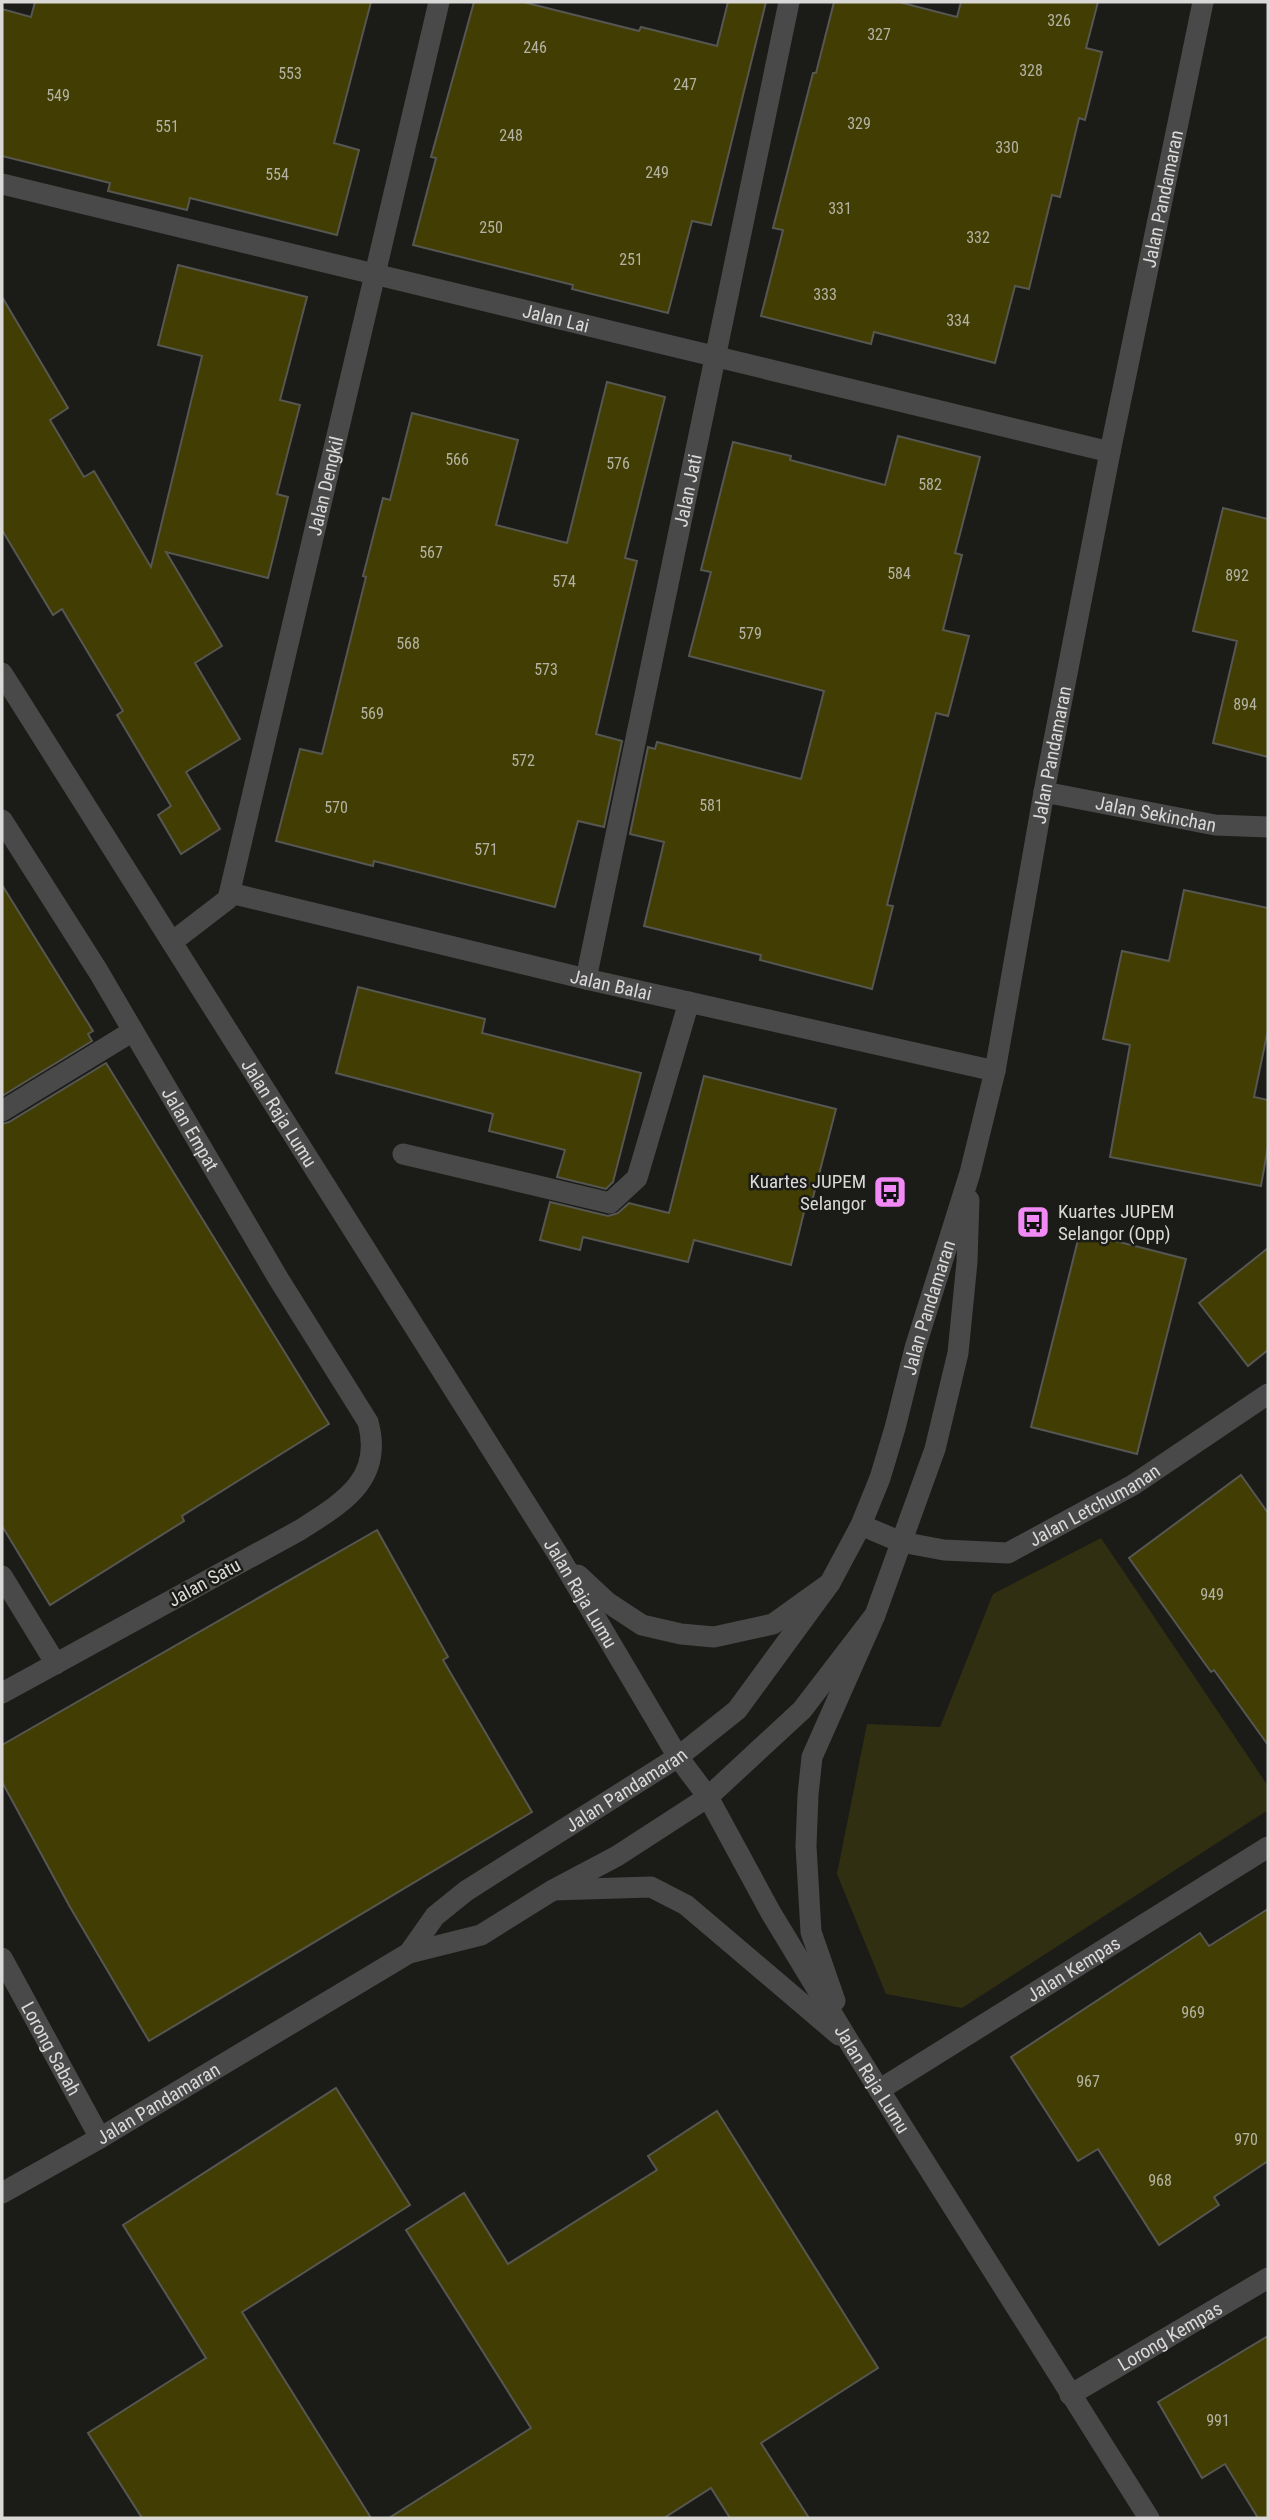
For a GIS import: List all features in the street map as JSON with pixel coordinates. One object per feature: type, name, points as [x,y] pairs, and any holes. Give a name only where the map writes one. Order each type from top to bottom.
[{"type":"street","name":"Jalan Dengkil","points":[[230,893],[439,2]]},
{"type":"street","name":"Jalan Jati","points":[[586,979],[789,2]]},
{"type":"street","name":"Jalan Pandamaran","points":[[2,2193],[100,2138],[409,1953],[435,1916],[466,1891],[678,1757],[737,1710],[830,1583],[861,1525],[884,1466],[915,1348],[970,1173],[995,1071],[1044,792],[1110,452],[1203,2]]},
{"type":"street","name":"Jalan Lai","points":[[2,184],[1110,452]]},
{"type":"street","name":"Jalan Raja Lumu","points":[[2,673],[559,1556],[678,1757],[708,1797],[771,1913],[851,2045],[1149,2518]]},
{"type":"street","name":"Jalan Sekinchan","points":[[1044,792],[1215,825],[1268,827]]},
{"type":"street","name":"Jalan Empat","points":[[2,820],[133,1031],[278,1278],[368,1422],[374,1442]]},
{"type":"street","points":[[172,942],[228,899],[230,893]]},
{"type":"street","name":"Jalan Balai","points":[[230,893],[586,979],[995,1071]]},
{"type":"street","points":[[403,1154],[610,1203],[637,1178],[689,1002]]},
{"type":"street","points":[[2,1111],[133,1031]]},
{"type":"street","points":[[851,2045],[811,1932],[806,1846],[813,1757],[875,1615],[935,1449],[958,1353],[967,1262],[970,1173]]},
{"type":"street","name":"Jalan Letchumanan","points":[[861,1525],[901,1542],[944,1550],[1008,1553],[1133,1485],[1268,1394]]},
{"type":"street","name":"Jalan Satu","points":[[2,1693],[300,1530],[341,1504],[363,1482],[374,1442]]},
{"type":"street","points":[[559,1556],[607,1602],[642,1625],[681,1634],[714,1637],[773,1624],[830,1583]]},
{"type":"street","points":[[2,1576],[56,1664]]},
{"type":"street","points":[[409,1953],[481,1935],[553,1890],[617,1856],[708,1797],[803,1710],[875,1615]]},
{"type":"street","name":"Jalan Kempas","points":[[879,2090],[1268,1847]]},
{"type":"street","points":[[553,1890],[651,1887],[686,1905],[851,2045]]},
{"type":"street","name":"Lorong Sabah","points":[[2,1958],[100,2138]]},
{"type":"street","name":"Lorong Kempas","points":[[1070,2395],[1268,2278]]},
{"type":"shaded area","points":[[1101,1538],[1268,1786],[1268,1810],[962,2008],[886,1994],[837,1874],[867,1724],[940,1727],[993,1594]]},
{"type":"building","points":[[35,2],[371,2],[334,143],[359,150],[337,235],[190,198],[187,210],[108,191],[110,183],[2,156],[2,9],[31,17]]},
{"type":"building","points":[[474,2],[523,2],[639,31],[641,27],[717,46],[728,2],[766,2],[711,225],[692,221],[668,313],[572,289],[573,285],[413,245],[436,158],[431,157]]},
{"type":"building","points":[[834,2],[899,2],[957,17],[961,2],[1098,2],[1086,48],[1102,52],[1085,120],[1079,118],[1060,197],[1052,195],[1029,289],[1015,286],[995,363],[874,332],[871,344],[761,316],[783,230],[773,228]]},
{"type":"building","points":[[178,265],[307,297],[280,400],[300,405],[277,494],[288,497],[268,578],[166,552],[222,646],[195,663],[240,739],[186,772],[220,829],[181,854],[158,815],[171,806],[117,715],[123,711],[62,609],[53,615],[2,530],[2,297],[68,408],[50,420],[84,477],[94,471],[151,567],[202,356],[158,345]]},
{"type":"building","points":[[607,382],[665,397],[625,558],[637,561],[596,734],[622,741],[604,827],[578,821],[555,907],[374,861],[373,866],[276,841],[300,749],[322,754],[383,498],[390,500],[412,413],[518,440],[496,525],[567,543]]},
{"type":"building","points":[[898,436],[980,457],[955,553],[962,555],[943,630],[969,636],[948,716],[936,713],[887,905],[893,906],[872,989],[760,960],[761,955],[644,926],[664,842],[630,834],[648,747],[655,749],[657,742],[801,779],[824,691],[689,656],[711,572],[701,570],[733,442],[791,456],[790,460],[885,485]]},
{"type":"building","points":[[1223,508],[1268,519],[1268,757],[1213,743],[1237,641],[1193,631]]},
{"type":"building","points":[[2,885],[93,1031],[88,1034],[92,1041],[2,1096]]},
{"type":"building","points":[[1184,890],[1268,908],[1268,1030],[1254,1097],[1268,1100],[1268,1146],[1261,1186],[1110,1157],[1130,1045],[1103,1039],[1122,951],[1169,961]]},
{"type":"building","points":[[358,987],[485,1019],[482,1033],[641,1073],[613,1182],[606,1189],[557,1177],[565,1150],[489,1131],[493,1114],[336,1073]]},
{"type":"building","points":[[106,1063],[329,1424],[182,1516],[184,1521],[50,1605],[2,1526],[2,1124]]},
{"type":"building","points":[[704,1076],[836,1109],[811,1205],[806,1204],[791,1265],[694,1240],[688,1262],[583,1237],[580,1250],[540,1240],[550,1202],[608,1216],[618,1213],[629,1203],[669,1213]]},
{"type":"building","points":[[1080,1232],[1186,1259],[1137,1454],[1031,1427]]},
{"type":"building","points":[[1268,1248],[1268,1350],[1248,1366],[1199,1303]]},
{"type":"building","points":[[1241,1475],[1268,1513],[1268,1745],[1214,1670],[1211,1672],[1129,1558]]},
{"type":"building","points":[[377,1530],[448,1657],[443,1660],[532,1812],[149,2041],[70,1907],[2,1782],[2,1745]]},
{"type":"building","points":[[1268,1909],[1268,2161],[1214,2197],[1219,2205],[1159,2245],[1098,2149],[1078,2161],[1011,2057],[1200,1933],[1209,1946]]},
{"type":"building","points":[[336,2088],[410,2205],[242,2312],[371,2518],[142,2518],[88,2433],[206,2358],[123,2225]]},
{"type":"building","points":[[717,2111],[878,2368],[761,2443],[809,2518],[730,2518],[711,2488],[664,2518],[389,2518],[531,2428],[406,2230],[464,2193],[508,2264],[657,2170],[648,2156]]},
{"type":"building","points":[[1268,2336],[1268,2518],[1258,2518],[1225,2464],[1202,2478],[1158,2402]]},
{"type":"place","name":"Kuartes JUPEM Selangor","points":[[890,1192]]},
{"type":"place","name":"Kuartes JUPEM Selangor (Opp)","points":[[1033,1222]]}]
